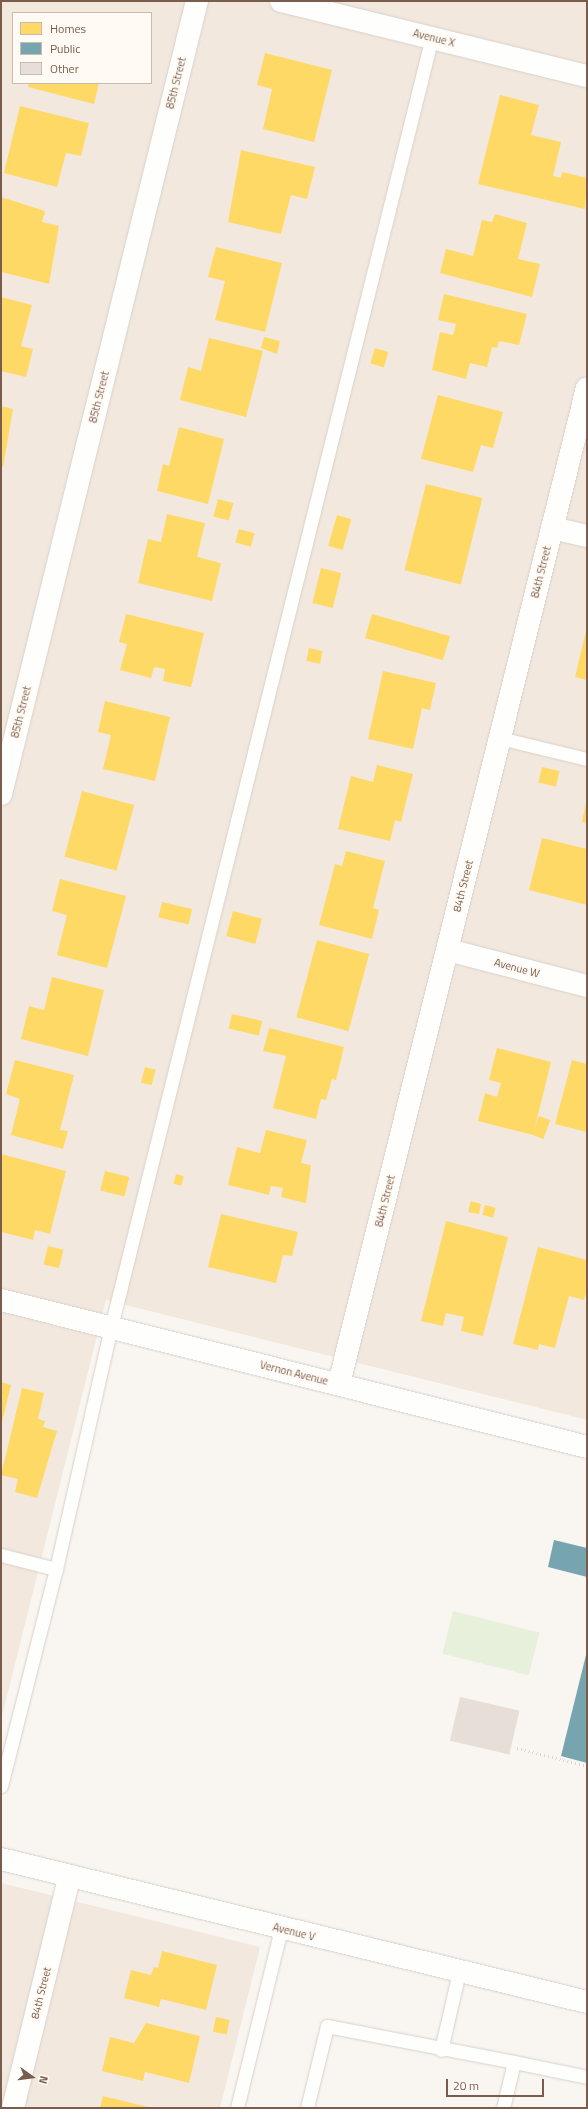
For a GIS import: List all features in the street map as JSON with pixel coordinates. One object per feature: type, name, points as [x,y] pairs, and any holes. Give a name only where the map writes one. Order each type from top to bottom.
[{"type":"street","name":"85th Street","points":[[1,794],[197,1]]},
{"type":"street","name":"Avenue X","points":[[281,1],[587,76]]},
{"type":"street","name":"84th Street","points":[[339,1384],[587,388]]},
{"type":"street","points":[[552,528],[587,536]]},
{"type":"street","name":"Avenue W","points":[[448,950],[587,986]]},
{"type":"street","name":"Vernon Avenue","points":[[1,1300],[587,1447]]},
{"type":"street","name":"Avenue V","points":[[1,1859],[69,1878],[587,2002]]},
{"type":"street","name":"84th Street","points":[[13,2108],[69,1878]]},
{"type":"lane","points":[[1,1786],[56,1568],[110,1327],[432,37]]},
{"type":"lane","points":[[500,738],[587,759]]},
{"type":"lane","points":[[1,1555],[56,1568]]},
{"type":"lane","points":[[237,2108],[281,1929]]},
{"type":"lane","points":[[440,2050],[459,1972]]},
{"type":"lane","points":[[307,2108],[327,2026],[440,2050],[514,2062],[587,2077]]},
{"type":"lane","points":[[503,2108],[514,2062]]},
{"type":"path","points":[[517,1748],[587,1766]]},
{"type":"shaded area","points":[[1,1],[587,1],[587,1420],[106,1300],[1,1720]]},
{"type":"shaded area","points":[[1,1883],[260,1947],[220,2108],[1,2108]]},
{"type":"green space","points":[[453,1611],[539,1633],[529,1675],[442,1654]]},
{"type":"building: Homes","points":[[265,53],[332,70],[314,142],[263,129],[272,89],[257,85]]},
{"type":"building: Homes","points":[[29,84],[99,84],[94,104],[28,87]]},
{"type":"building: Homes","points":[[500,95],[539,105],[531,135],[561,142],[553,176],[561,178],[562,172],[587,178],[585,209],[478,184]]},
{"type":"building: Homes","points":[[20,106],[89,123],[81,156],[66,153],[57,187],[4,173]]},
{"type":"building: Homes","points":[[241,150],[315,167],[307,199],[291,195],[281,234],[228,222]]},
{"type":"building: Homes","points":[[1,197],[45,211],[42,222],[59,226],[49,284],[1,272]]},
{"type":"building: Homes","points":[[495,214],[527,223],[518,259],[540,264],[532,297],[440,273],[446,249],[473,256],[482,220],[492,222]]},
{"type":"building: Homes","points":[[216,247],[282,263],[265,332],[215,320],[225,281],[208,277]]},
{"type":"building: Homes","points":[[444,294],[527,314],[519,345],[499,341],[497,348],[492,347],[487,367],[470,363],[466,379],[432,370],[440,332],[453,335],[456,324],[438,320]]},
{"type":"building: Homes","points":[[1,297],[32,305],[21,346],[33,349],[26,377],[1,371]]},
{"type":"building: Homes","points":[[264,337],[280,341],[277,354],[261,348]]},
{"type":"building: Homes","points":[[209,338],[263,351],[246,417],[180,400],[188,367],[201,371]]},
{"type":"building: Homes","points":[[375,348],[388,352],[384,367],[370,363]]},
{"type":"building: Homes","points":[[438,395],[503,412],[493,448],[481,445],[473,472],[421,459]]},
{"type":"building: Homes","points":[[1,406],[13,409],[3,467],[1,467]]},
{"type":"building: Homes","points":[[179,427],[224,439],[208,504],[157,491],[163,464],[169,466]]},
{"type":"building: Homes","points":[[426,484],[482,498],[461,584],[404,570]]},
{"type":"building: Homes","points":[[218,499],[233,503],[229,521],[213,516]]},
{"type":"building: Homes","points":[[167,514],[205,523],[197,557],[221,563],[212,601],[138,583],[148,539],[161,542]]},
{"type":"building: Homes","points":[[337,515],[351,519],[343,550],[328,546]]},
{"type":"building: Homes","points":[[239,529],[254,533],[251,547],[235,543]]},
{"type":"building: Homes","points":[[321,568],[341,573],[333,608],[312,603]]},
{"type":"building: Homes","points":[[126,614],[204,633],[191,687],[163,681],[165,669],[154,667],[151,678],[120,670],[127,644],[119,642]]},
{"type":"building: Homes","points":[[372,614],[450,636],[443,660],[365,638]]},
{"type":"building: Homes","points":[[587,631],[587,680],[575,677]]},
{"type":"building: Homes","points":[[309,648],[323,651],[320,664],[306,661]]},
{"type":"building: Homes","points":[[383,671],[436,683],[430,710],[422,708],[413,749],[368,739]]},
{"type":"building: Homes","points":[[105,701],[170,717],[155,781],[103,769],[111,735],[98,732]]},
{"type":"building: Homes","points":[[377,765],[413,774],[401,822],[395,820],[390,841],[338,829],[351,776],[373,782]]},
{"type":"building: Homes","points":[[542,767],[560,771],[556,787],[538,783]]},
{"type":"building: Homes","points":[[82,791],[134,805],[117,871],[64,857]]},
{"type":"building: Homes","points":[[586,803],[587,804],[587,823],[582,822]]},
{"type":"building: Homes","points":[[542,838],[587,849],[587,905],[529,890]]},
{"type":"building: Homes","points":[[346,851],[385,861],[373,908],[379,910],[372,939],[319,925],[335,864],[342,866]]},
{"type":"building: Homes","points":[[60,879],[126,896],[107,968],[57,955],[67,915],[52,911]]},
{"type":"building: Homes","points":[[162,902],[192,909],[189,925],[158,918]]},
{"type":"building: Homes","points":[[233,911],[262,919],[255,944],[226,936]]},
{"type":"building: Homes","points":[[317,940],[369,954],[348,1031],[296,1017]]},
{"type":"building: Homes","points":[[52,977],[104,990],[88,1056],[21,1039],[29,1006],[44,1010]]},
{"type":"building: Homes","points":[[232,1014],[262,1021],[259,1036],[229,1029]]},
{"type":"building: Homes","points":[[269,1028],[344,1047],[336,1080],[332,1079],[326,1100],[321,1099],[316,1119],[273,1108],[286,1056],[263,1051]]},
{"type":"building: Homes","points":[[497,1048],[551,1062],[533,1135],[478,1121],[485,1093],[497,1097],[501,1083],[489,1080]]},
{"type":"building: Homes","points":[[15,1060],[74,1075],[60,1130],[68,1131],[63,1149],[11,1135],[20,1099],[6,1094]]},
{"type":"building: Homes","points":[[572,1060],[587,1064],[587,1132],[555,1124]]},
{"type":"building: Homes","points":[[145,1067],[156,1070],[151,1085],[141,1082]]},
{"type":"building: Homes","points":[[539,1116],[550,1120],[543,1139],[532,1135]]},
{"type":"building: Homes","points":[[266,1130],[307,1140],[301,1163],[311,1165],[306,1203],[281,1197],[283,1188],[271,1186],[269,1195],[228,1185],[237,1147],[260,1153]]},
{"type":"building: Homes","points":[[1,1154],[66,1171],[50,1234],[35,1230],[33,1240],[1,1232]]},
{"type":"building: Homes","points":[[105,1171],[129,1177],[124,1196],[100,1190]]},
{"type":"building: Homes","points":[[176,1174],[184,1176],[181,1186],[174,1184]]},
{"type":"building: Homes","points":[[471,1201],[481,1204],[479,1214],[468,1212]]},
{"type":"building: Homes","points":[[485,1205],[496,1208],[493,1218],[482,1215]]},
{"type":"building: Homes","points":[[221,1214],[298,1232],[292,1256],[283,1255],[276,1283],[208,1267]]},
{"type":"building: Homes","points":[[446,1221],[508,1237],[483,1336],[461,1331],[464,1317],[446,1313],[443,1326],[421,1321]]},
{"type":"building: Homes","points":[[48,1246],[64,1250],[59,1268],[43,1264]]},
{"type":"building: Homes","points":[[538,1247],[587,1260],[587,1289],[584,1300],[569,1296],[555,1348],[539,1344],[538,1350],[513,1344]]},
{"type":"building: Homes","points":[[1,1382],[11,1385],[2,1422],[1,1422]]},
{"type":"building: Homes","points":[[22,1388],[44,1393],[38,1419],[45,1421],[43,1427],[57,1431],[37,1498],[15,1492],[18,1479],[1,1475]]},
{"type":"building: Homes","points":[[162,1951],[217,1965],[206,2010],[161,1999],[159,2007],[124,1998],[131,1970],[151,1975],[154,1967],[158,1968]]},
{"type":"building: Homes","points":[[216,2017],[230,2020],[227,2035],[213,2032]]},
{"type":"building: Homes","points":[[146,2023],[200,2036],[189,2083],[145,2072],[143,2081],[102,2071],[110,2037],[134,2043]]},
{"type":"building: Homes","points":[[103,2096],[148,2107],[148,2108],[100,2108]]},
{"type":"building: Public","points":[[554,1540],[587,1548],[587,1577],[548,1567]]},
{"type":"building: Public","points":[[586,1655],[587,1656],[587,1763],[561,1756]]},
{"type":"building: Other","points":[[460,1697],[519,1711],[509,1755],[450,1741]]}]
